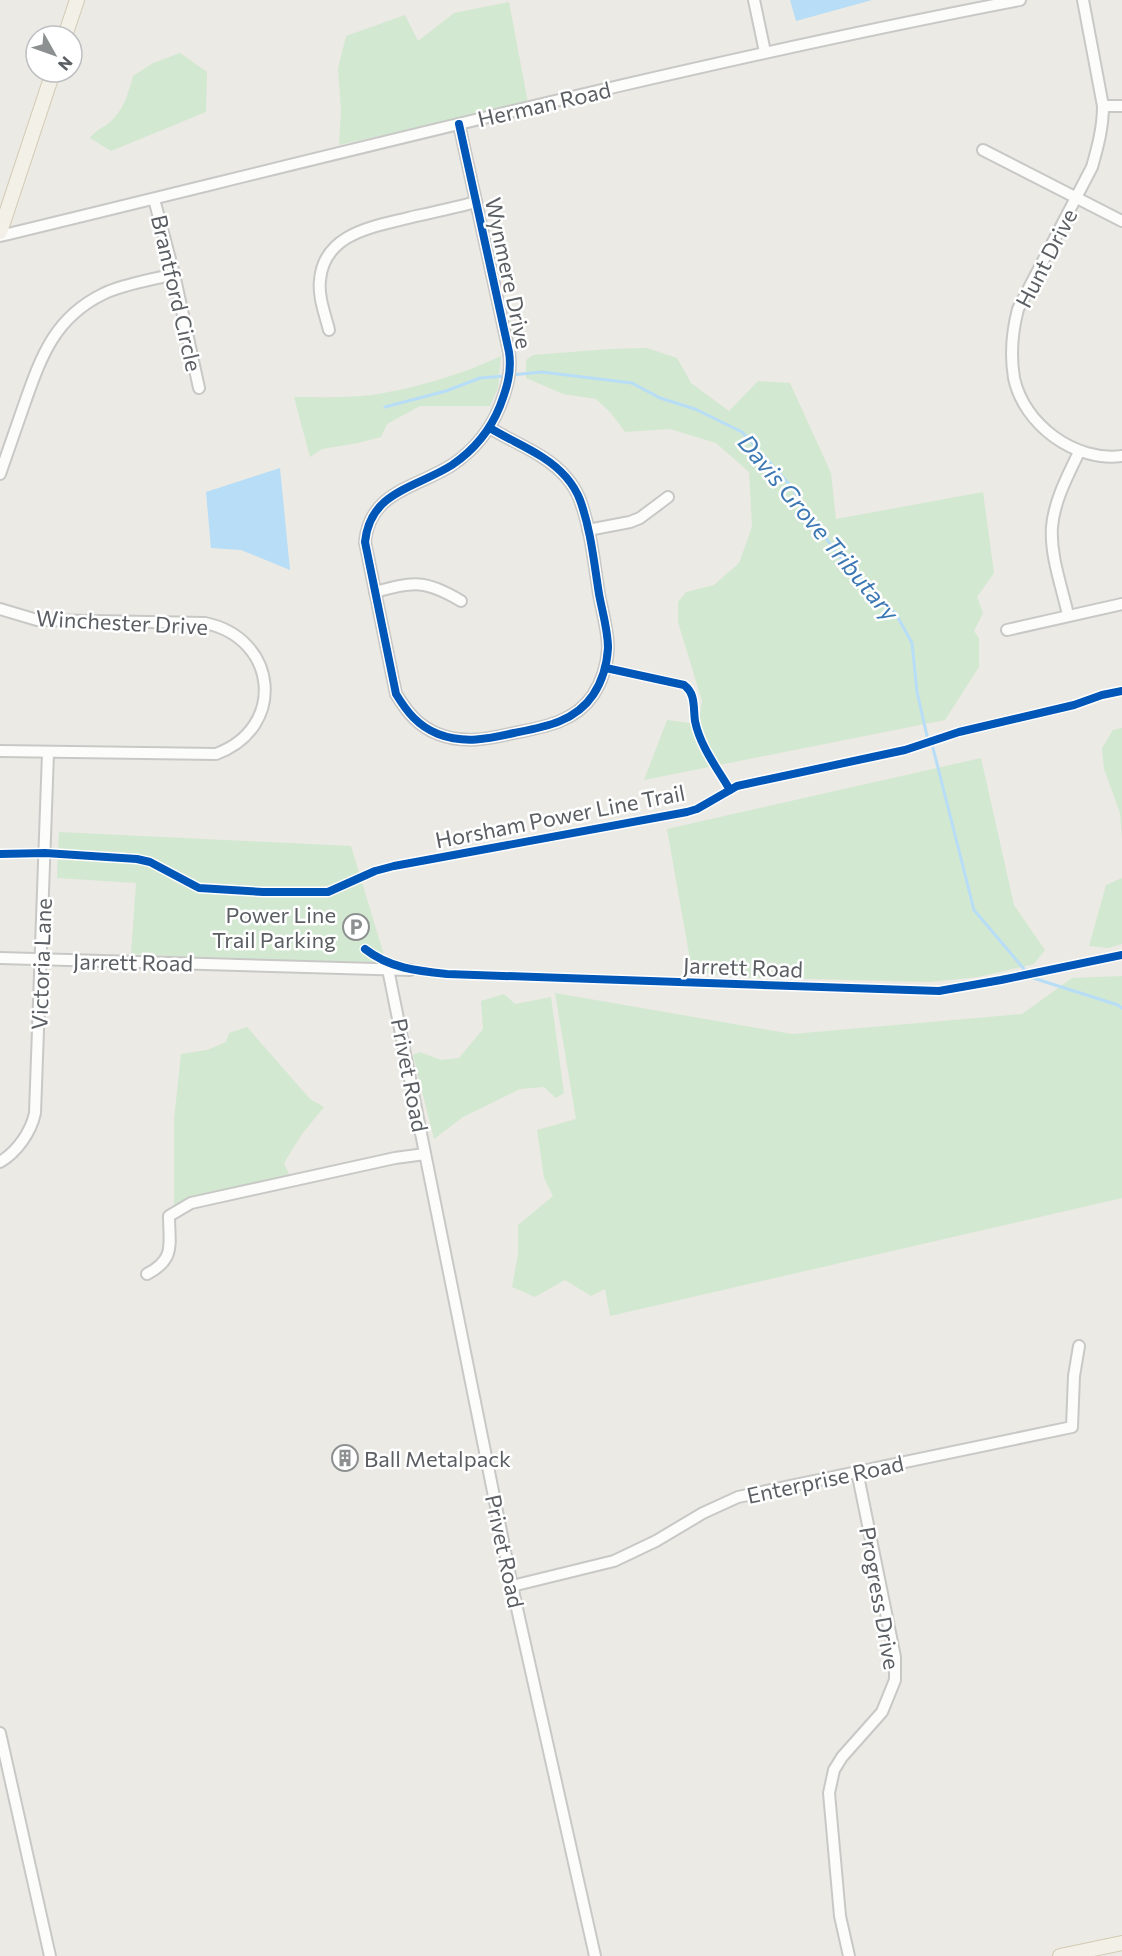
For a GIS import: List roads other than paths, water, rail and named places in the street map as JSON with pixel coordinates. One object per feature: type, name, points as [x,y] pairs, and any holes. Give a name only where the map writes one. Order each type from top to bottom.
[{"type":"main road","points":[[69,24],[77,0]]},
{"type":"main road","points":[[0,234],[49,84]]},
{"type":"main road","points":[[1060,1956],[1122,1943]]},
{"type":"street","points":[[754,0],[765,52]]},
{"type":"street","name":"Herman Road","points":[[0,234],[765,52],[1020,0]]},
{"type":"street","name":"Hunt Drive","points":[[1083,0],[1104,106],[1103,121],[1092,167],[1018,309],[1012,344],[1015,381],[1029,410],[1049,432],[1079,452],[1122,456]]},
{"type":"street","points":[[1104,106],[1122,106]]},
{"type":"street","name":"Wynmere Drive","points":[[459,124],[509,352],[509,375],[502,401],[490,428],[475,446],[451,465],[381,503],[368,525],[365,542],[396,694],[406,710],[421,725],[450,738],[477,740],[555,724],[573,714],[587,702],[606,668],[608,644],[588,530],[578,496],[560,471],[548,460],[490,428]]},
{"type":"street","points":[[983,150],[1122,221]]},
{"type":"street","name":"Brantford Circle","points":[[154,198],[174,274],[199,388]]},
{"type":"street","points":[[329,330],[319,290],[320,279],[326,259],[339,243],[361,229],[476,202]]},
{"type":"street","points":[[0,474],[38,365],[48,344],[67,318],[106,292],[174,274]]},
{"type":"street","points":[[1068,615],[1053,546],[1052,526],[1057,506],[1079,452]]},
{"type":"street","points":[[588,530],[640,518],[669,497]]},
{"type":"street","points":[[375,592],[421,584],[442,590],[461,601]]},
{"type":"street","points":[[1007,630],[1122,604]]},
{"type":"street","name":"Winchester Drive","points":[[0,609],[37,620],[205,623],[222,627],[244,640],[260,666],[265,697],[257,724],[248,735],[216,754],[0,751]]},
{"type":"street","name":"Victoria Lane","points":[[0,1162],[22,1141],[33,1123],[35,1113],[48,753]]},
{"type":"street","name":"Jarrett Road","points":[[0,958],[410,970]]},
{"type":"street","name":"Privet Road","points":[[388,969],[512,1586],[595,1956]]},
{"type":"street","points":[[147,1274],[159,1268],[168,1256],[171,1245],[169,1216],[190,1203],[395,1158],[425,1154]]},
{"type":"street","name":"Enterprise Road","points":[[512,1586],[614,1561],[656,1541],[703,1513],[738,1497],[1072,1427],[1074,1376],[1079,1346]]},
{"type":"street","name":"Progress Drive","points":[[849,1956],[840,1916],[829,1792],[834,1770],[842,1757],[882,1712],[895,1680],[896,1657],[856,1472]]},
{"type":"street","points":[[0,1733],[50,1956]]},
{"type":"water","points":[[790,0],[872,0],[796,21]]},
{"type":"water","points":[[280,468],[290,570],[241,550],[211,548],[206,492]]},
{"type":"waterway","name":"Davis Grove Tributary","points":[[511,375],[542,372],[632,383],[660,398],[695,409],[742,432],[790,485],[837,554],[896,614],[912,643],[917,692],[927,736]]},
{"type":"waterway","name":"Davis Grove Tributary","points":[[385,407],[446,391],[480,378],[505,376]]},
{"type":"waterway","name":"Davis Grove Tributary","points":[[933,748],[974,910],[1024,969]]},
{"type":"waterway","name":"Davis Grove Tributary","points":[[1033,978],[1122,1008]]},
{"type":"place","name":"Power Line Trail Parking","points":[[356,927]]},
{"type":"place","name":"Ball Metalpack","points":[[345,1458]]}]
